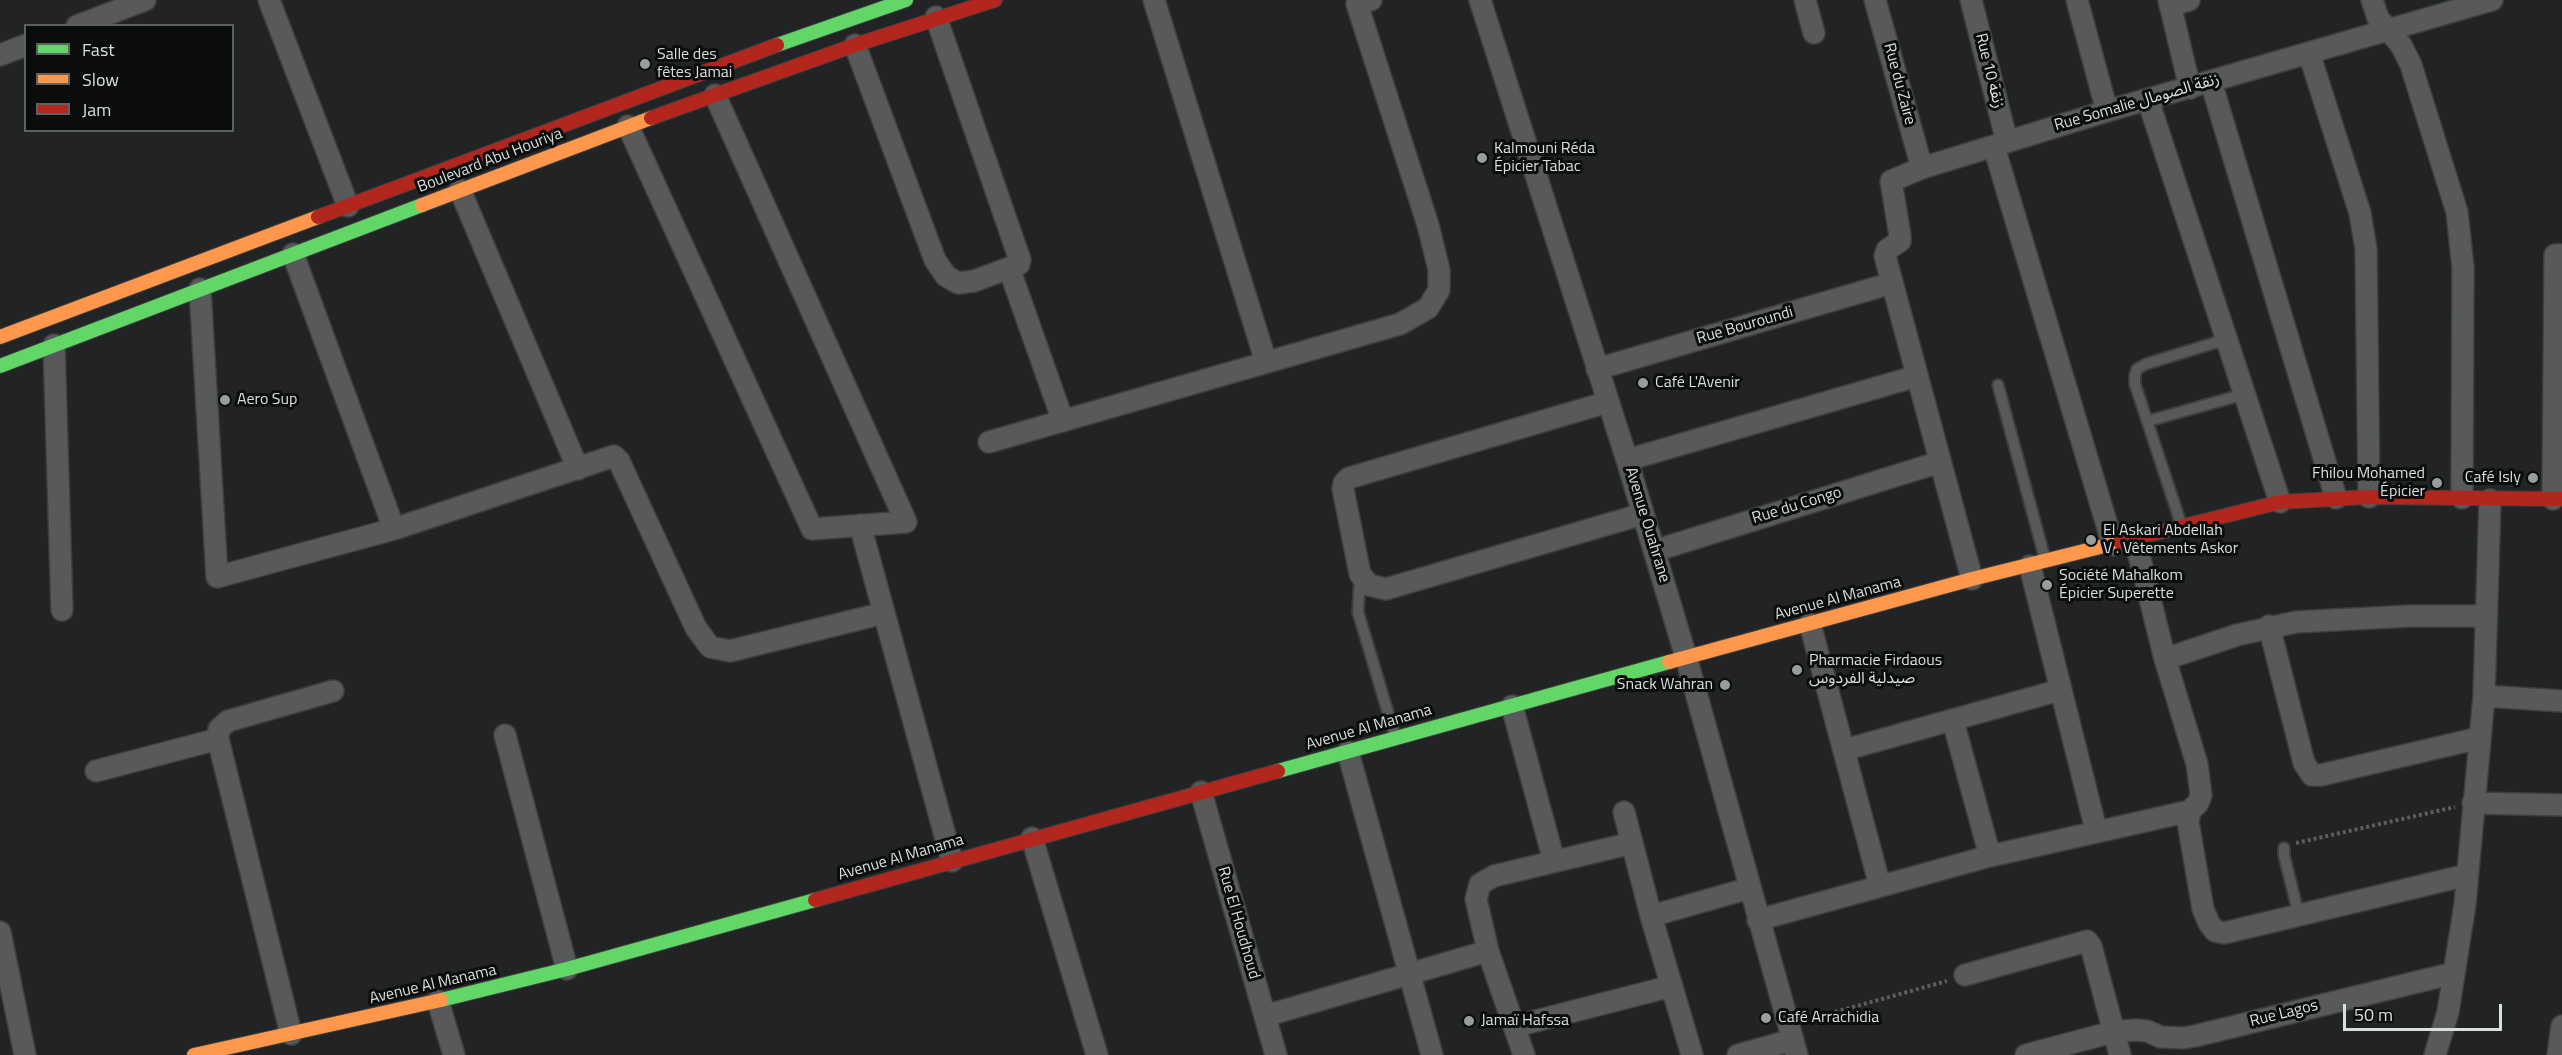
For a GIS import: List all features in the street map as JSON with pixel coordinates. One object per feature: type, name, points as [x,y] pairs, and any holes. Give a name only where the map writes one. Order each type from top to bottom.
[{"type":"street","points":[[82,24],[145,0]]},
{"type":"street","points":[[269,0],[348,206]]},
{"type":"street","name":"Boulevard Abu Houriya","points":[[0,366],[628,126],[936,17],[995,0]]},
{"type":"street","points":[[1154,0],[1266,363]]},
{"type":"street","points":[[988,442],[1400,324],[1428,308],[1439,290],[1439,270],[1430,233],[1357,4],[1371,0]]},
{"type":"street","name":"Avenue Ouahrane","points":[[1480,0],[1627,460],[1686,657],[1792,1040]]},
{"type":"street","points":[[1805,0],[1814,33]]},
{"type":"street","name":"Rue du Zaire","points":[[1875,0],[1922,168]]},
{"type":"street","name":"Rue 10 زنقة","points":[[1971,0],[2000,145],[2113,545]]},
{"type":"street","points":[[2077,0],[2107,111]]},
{"type":"street","points":[[2372,0],[2378,18],[2401,45],[2411,65],[2457,212],[2463,268],[2462,498]]},
{"type":"street","name":"Rue Somalie زنقة الصومال","points":[[1892,283],[1885,253],[1900,241],[1900,236],[1891,180],[1922,168],[2107,111],[2309,53],[2467,3],[2492,0]]},
{"type":"street","name":"Boulevard Abu Houriya","points":[[0,337],[716,67],[902,1]]},
{"type":"street","points":[[2176,2],[2190,88]]},
{"type":"street","points":[[855,45],[935,260],[946,276],[958,283],[974,281],[1019,264],[1020,260],[936,17]]},
{"type":"street","points":[[0,55],[24,46]]},
{"type":"street","points":[[2309,53],[2360,213],[2366,249],[2370,497]]},
{"type":"street","points":[[2211,82],[2336,498]]},
{"type":"street","points":[[628,126],[812,529],[906,522],[715,95]]},
{"type":"street","points":[[2148,100],[2280,502]]},
{"type":"street","points":[[460,190],[578,469]]},
{"type":"street","points":[[293,254],[394,529]]},
{"type":"street","points":[[2558,255],[2558,499]]},
{"type":"street","points":[[1008,268],[1063,421]]},
{"type":"street","points":[[1892,283],[1972,579]]},
{"type":"street","name":"Rue Bouroundi","points":[[1597,369],[1892,283]]},
{"type":"street","points":[[200,289],[217,577],[394,529],[578,469],[608,457],[617,458],[620,461],[696,628],[710,647],[730,651],[884,613]]},
{"type":"street","points":[[54,345],[62,610]]},
{"type":"street","points":[[1627,460],[1917,376]]},
{"type":"street","points":[[1608,402],[1349,478],[1344,483],[1343,489],[1360,574],[1369,585],[1386,589],[1643,514]]},
{"type":"street","name":"Rue du Congo","points":[[1654,551],[1940,462]]},
{"type":"street","name":"Avenue Al Manama","points":[[194,1055],[261,1048],[291,1034],[567,969],[1032,838],[1972,579],[2280,502],[2370,497],[2558,499]]},
{"type":"street","points":[[2435,1055],[2448,1012],[2468,875],[2484,696],[2490,500]]},
{"type":"street","points":[[860,525],[952,861]]},
{"type":"street","points":[[1758,920],[1990,856],[2096,830],[2190,811],[2198,803],[2201,795],[2197,764],[2165,659],[2135,539]]},
{"type":"street","points":[[2038,564],[2060,690],[2096,830]]},
{"type":"street","points":[[2165,659],[2270,626],[2296,622],[2486,616]]},
{"type":"street","points":[[1810,624],[1880,886]]},
{"type":"street","points":[[2270,626],[2304,763],[2312,775],[2321,775],[2479,738]]},
{"type":"street","points":[[1844,750],[2060,690]]},
{"type":"street","points":[[291,1034],[218,739],[219,729],[228,721],[333,692]]},
{"type":"street","points":[[2484,696],[2562,701]]},
{"type":"street","points":[[1512,706],[1554,861]]},
{"type":"street","points":[[1953,721],[1990,856]]},
{"type":"street","points":[[505,735],[567,969]]},
{"type":"street","points":[[96,771],[218,739]]},
{"type":"street","points":[[1347,752],[1432,1055]]},
{"type":"street","name":"Rue El Houdhoud","points":[[1201,792],[1276,1055]]},
{"type":"street","points":[[2473,803],[2562,805]]},
{"type":"street","points":[[2190,811],[2188,822],[2203,909],[2215,932],[2224,933],[2300,916],[2468,875]]},
{"type":"street","points":[[1624,812],[1651,916],[1692,1055]]},
{"type":"street","points":[[1032,838],[1097,1055]]},
{"type":"street","points":[[1524,1055],[1516,1026],[1488,951],[1476,899],[1480,884],[1494,876],[1632,843]]},
{"type":"street","points":[[1651,916],[1750,888]]},
{"type":"street","points":[[0,932],[25,1055]]},
{"type":"street","points":[[1965,975],[2087,941],[2091,946],[2120,1055]]},
{"type":"street","points":[[1264,1016],[1488,951]]},
{"type":"street","name":"Rue Lagos","points":[[2028,1055],[2114,1032],[2135,1030],[2161,1037],[2195,1036],[2454,973]]},
{"type":"street","points":[[1516,1026],[1672,986]]},
{"type":"street","points":[[438,1001],[454,1055]]},
{"type":"street","points":[[2558,1055],[2562,1026]]},
{"type":"street","points":[[1738,1055],[1792,1040]]},
{"type":"lane","points":[[2182,527],[2135,384],[2137,369],[2227,339]]},
{"type":"lane","points":[[1998,385],[2038,564]]},
{"type":"lane","points":[[2148,421],[2245,394]]},
{"type":"lane","points":[[1360,574],[1358,612],[1396,737]]},
{"type":"lane","points":[[2284,848],[2300,916]]},
{"type":"path","points":[[2284,848],[2291,844],[2473,803]]},
{"type":"path","points":[[1792,1040],[1965,975]]},
{"type":"traffic: fast","points":[[777,45],[906,0]]},
{"type":"traffic: fast","points":[[0,366],[422,205]]},
{"type":"traffic: fast","points":[[1278,771],[1669,662]]},
{"type":"traffic: fast","points":[[441,1000],[567,969],[815,900]]},
{"type":"traffic: slow","points":[[422,205],[651,118]]},
{"type":"traffic: slow","points":[[0,337],[318,217]]},
{"type":"traffic: slow","points":[[1669,662],[1972,579],[2120,542]]},
{"type":"traffic: slow","points":[[194,1055],[441,1000]]},
{"type":"traffic: jam","points":[[651,118],[855,45],[995,0]]},
{"type":"traffic: jam","points":[[318,217],[777,45]]},
{"type":"traffic: jam","points":[[2120,542],[2280,502],[2369,497],[2562,499]]},
{"type":"traffic: jam","points":[[815,900],[1278,771]]},
{"type":"place","name":"Salle des fêtes Jamai","points":[[645,64]]},
{"type":"place","name":"Kalmouni Réda Épicier Tabac","points":[[1482,158]]},
{"type":"place","name":"Café L'Avenir","points":[[1643,383]]},
{"type":"place","name":"Aero Sup","points":[[225,400]]},
{"type":"place","name":"Café Isly","points":[[2533,478]]},
{"type":"place","name":"Fhilou Mohamed Épicier","points":[[2437,483]]},
{"type":"place","name":"El Askari Abdellah V . Vêtements Askor","points":[[2091,540]]},
{"type":"place","name":"Société Mahalkom Épicier Superette","points":[[2047,585]]},
{"type":"place","name":"Pharmacie Firdaous صيدلية الفردوس","points":[[1797,670]]},
{"type":"place","name":"Snack Wahran","points":[[1725,685]]},
{"type":"place","name":"Café Arrachidia","points":[[1766,1018]]},
{"type":"place","name":"Jamaï Hafssa","points":[[1469,1021]]}]
